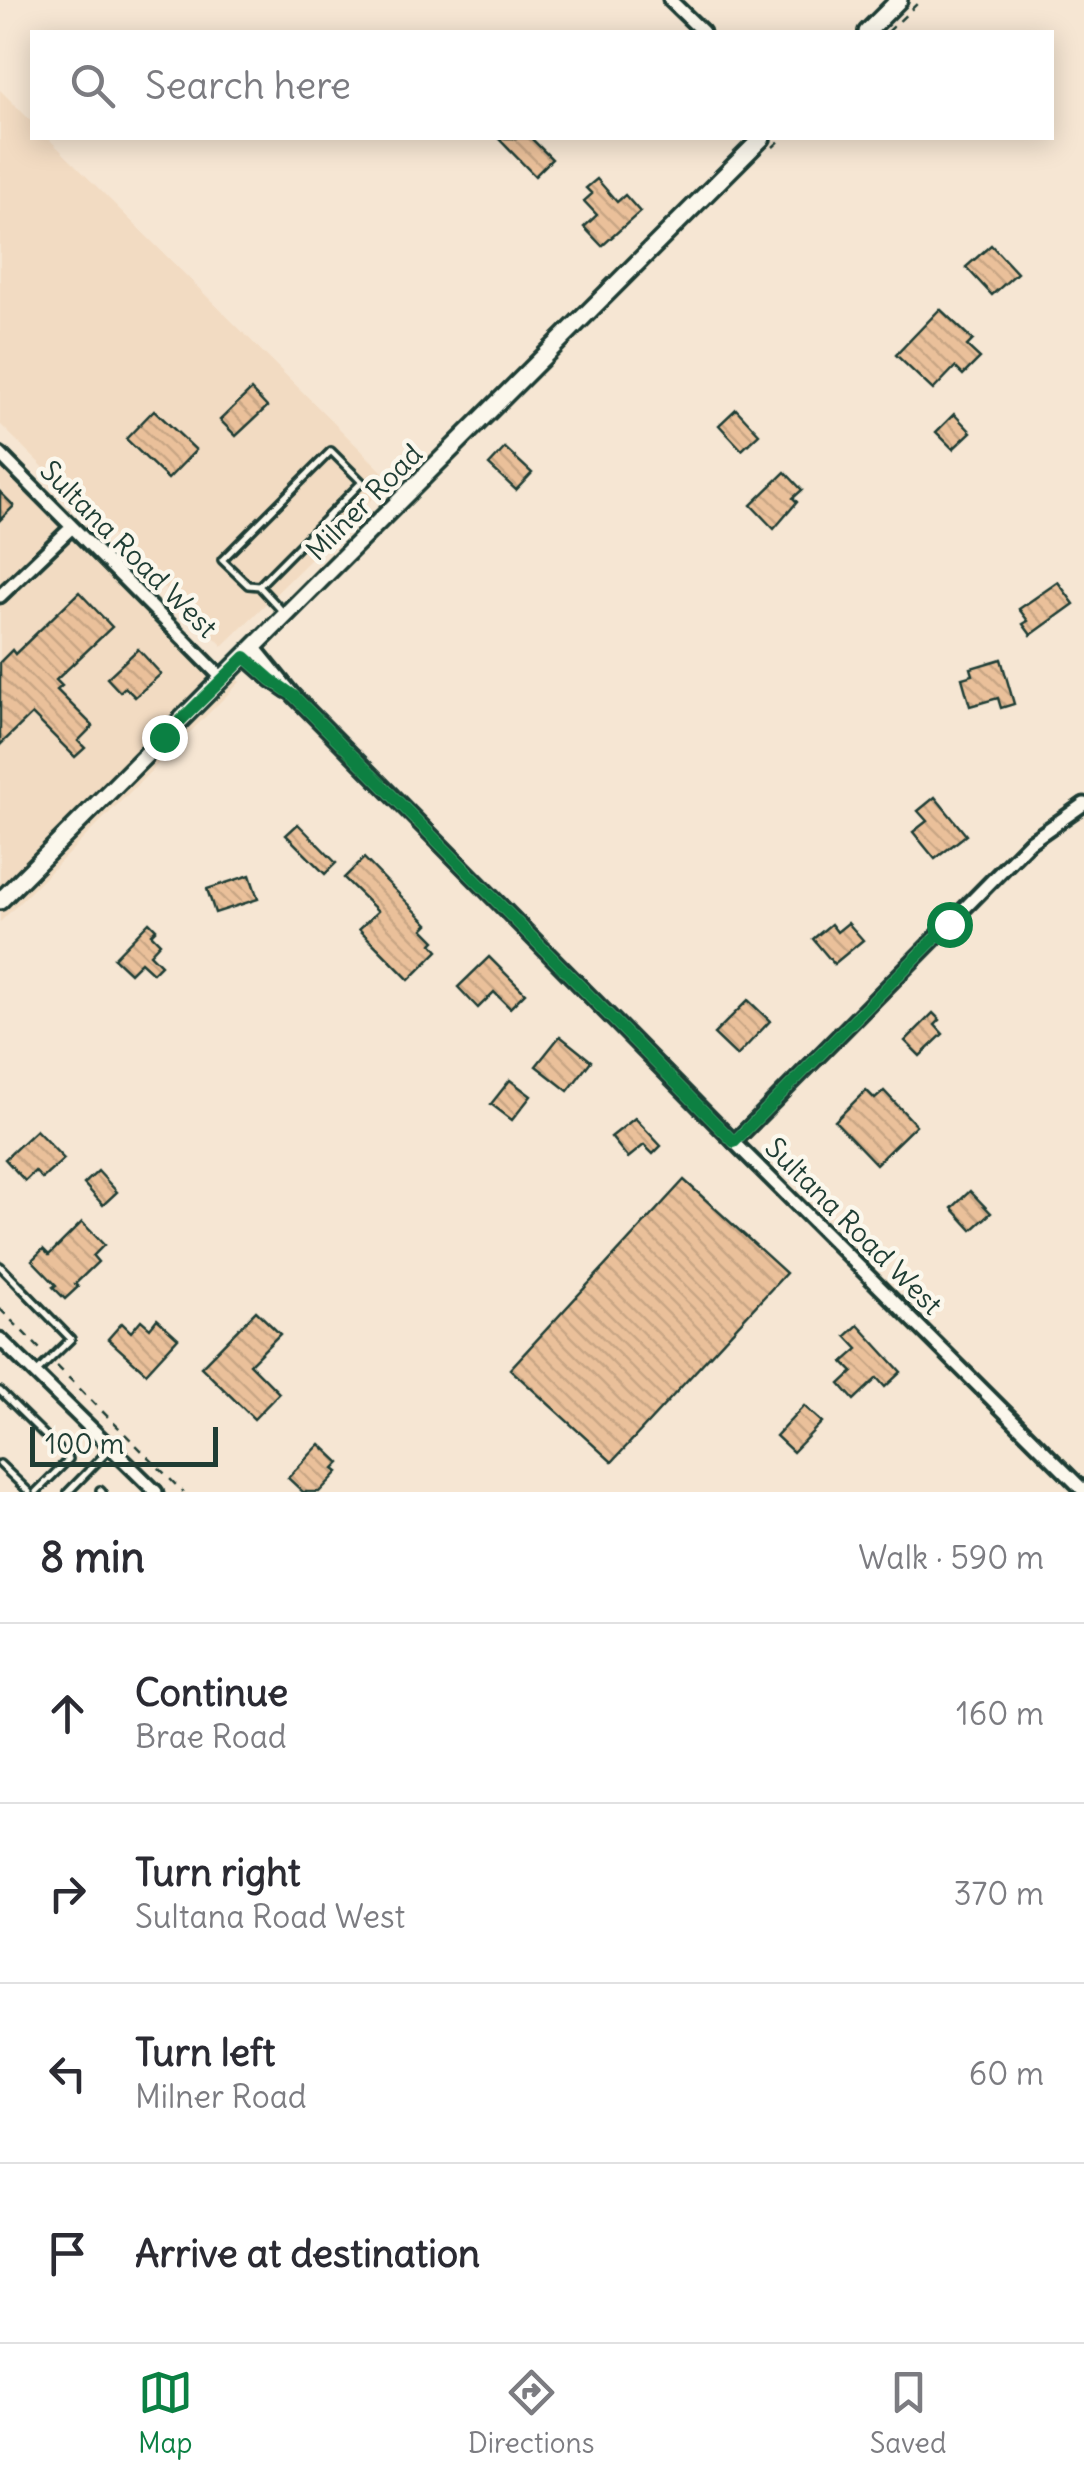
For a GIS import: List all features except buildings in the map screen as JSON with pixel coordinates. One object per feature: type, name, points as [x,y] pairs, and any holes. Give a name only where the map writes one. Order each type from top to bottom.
[{"type":"street","points":[[670,0],[701,30]]},
{"type":"street","points":[[868,30],[899,0]]},
{"type":"street","name":"Milner Road","points":[[0,901],[760,140]]},
{"type":"street","name":"Sultana Road West","points":[[0,454],[222,678]]},
{"type":"street","points":[[0,596],[71,528]]},
{"type":"street","name":"Sultana Road West","points":[[250,652],[1084,1492]]},
{"type":"street","points":[[734,1142],[1030,842],[1084,804]]},
{"type":"street","points":[[0,1338],[156,1492]]},
{"type":"lane","points":[[259,586],[362,482],[331,451],[222,560],[248,585],[259,586],[286,615]]},
{"type":"lane","points":[[0,1266],[71,1339],[35,1374]]},
{"type":"lane","points":[[0,1391],[69,1459],[32,1492],[0,1464]]},
{"type":"lane","points":[[68,1492],[111,1448]]},
{"type":"path","points":[[890,30],[920,0]]},
{"type":"path","points":[[0,1309],[183,1492]]},
{"type":"shaded area","points":[[0,90],[30,120],[30,140],[50,140],[391,480],[223,646],[0,424]]},
{"type":"shaded area","points":[[0,458],[240,682],[0,922]]},
{"type":"route","points":[[164,737],[245,657],[294,696],[734,1142],[949,924]]}]
